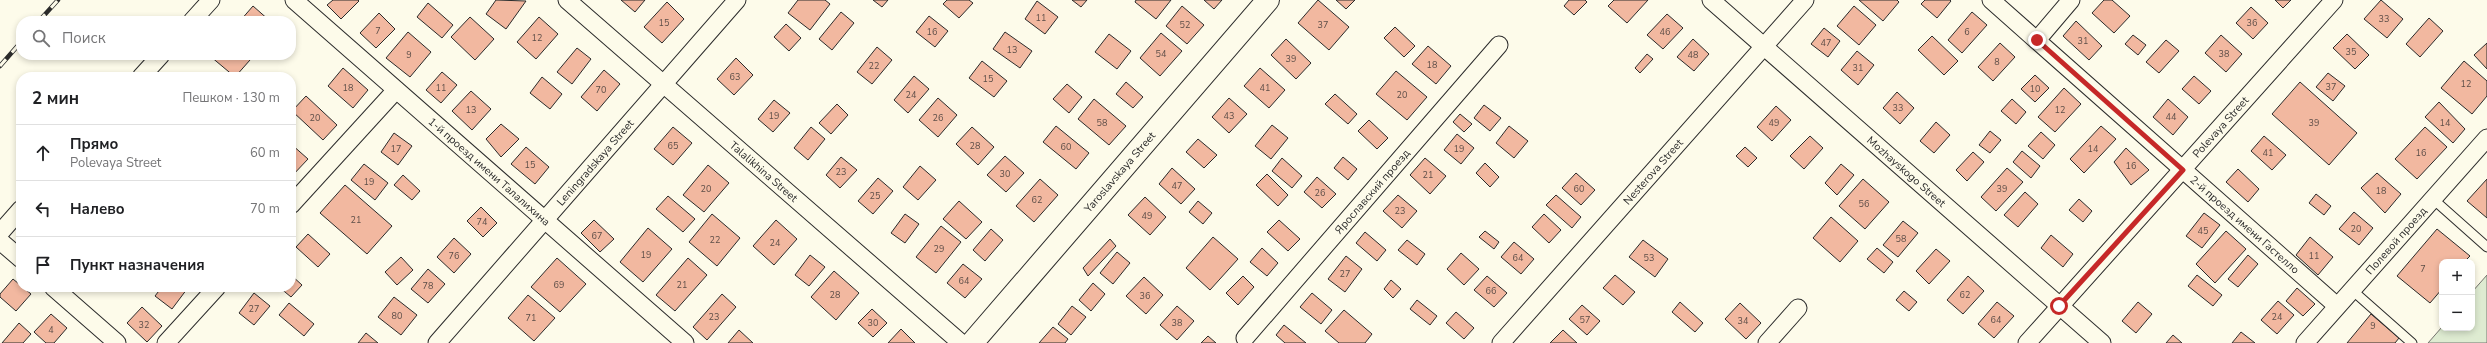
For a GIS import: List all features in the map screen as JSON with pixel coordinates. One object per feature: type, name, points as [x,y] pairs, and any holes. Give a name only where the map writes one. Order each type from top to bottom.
[{"type":"street","points":[[197,16],[211,0]]},
{"type":"street","name":"1-й проезд имени Талалихина","points":[[294,0],[686,343]]},
{"type":"street","name":"Talalikhina Street","points":[[567,0],[961,343]]},
{"type":"street","name":"Leningradskaya Street","points":[[437,343],[737,0]]},
{"type":"street","name":"Yaroslavskaya Street","points":[[972,343],[1268,0]]},
{"type":"street","name":"Mozhayskogo Street","points":[[1712,0],[2102,343]]},
{"type":"street","name":"Nesterova Street","points":[[1501,343],[1805,0]]},
{"type":"street","name":"2-й проезд имени Гастелло","points":[[1991,0],[2337,306]]},
{"type":"street","points":[[2037,40],[2071,0]]},
{"type":"street","name":"Polevaya Street","points":[[2027,343],[2334,0]]},
{"type":"street","name":"Ярославский проезд","points":[[1245,338],[1500,45]]},
{"type":"street","points":[[146,72],[156,60]]},
{"type":"street","points":[[296,200],[396,90]]},
{"type":"street","name":"Полевой проезд","points":[[2305,343],[2487,138]]},
{"type":"street","points":[[0,232],[16,214]]},
{"type":"street","points":[[0,241],[16,255]]},
{"type":"street","points":[[59,292],[117,343]]},
{"type":"street","points":[[166,343],[212,292]]},
{"type":"street","points":[[1767,343],[1798,308]]},
{"type":"lane","points":[[2433,199],[2487,247]]},
{"type":"lane","points":[[2352,290],[2412,343]]},
{"type":"green space","points":[[2487,275],[2487,343],[2428,343],[2439,330],[2475,331],[2475,289]]},
{"type":"building","points":[[333,0],[359,1],[341,19],[327,5]]},
{"type":"building","points":[[496,0],[526,1],[506,29],[486,14]]},
{"type":"building","points":[[621,0],[645,0],[635,12]]},
{"type":"building","points":[[798,0],[825,0],[830,4],[810,30],[788,13]]},
{"type":"building","points":[[873,0],[888,0],[882,7]]},
{"type":"building","points":[[947,0],[969,0],[973,3],[959,18],[943,4]]},
{"type":"building","points":[[1072,0],[1087,0],[1081,7]]},
{"type":"building","points":[[1136,0],[1171,0],[1156,19],[1135,2]]},
{"type":"building","points":[[1204,0],[1222,0],[1214,9]]},
{"type":"building","points":[[1318,0],[1349,27],[1329,50],[1298,23]]},
{"type":"building","points":[[1336,0],[1355,0],[1346,9]]},
{"type":"building","points":[[1569,0],[1585,0],[1587,2],[1574,15],[1564,6]]},
{"type":"building","points":[[1614,0],[1648,0],[1627,23],[1608,6]]},
{"type":"building","points":[[1859,0],[1897,0],[1899,2],[1883,21]]},
{"type":"building","points":[[1925,0],[1951,1],[1937,18],[1921,4]]},
{"type":"building","points":[[2104,0],[2112,0],[2130,16],[2114,33],[2092,13]]},
{"type":"building","points":[[2275,0],[2291,0],[2283,8]]},
{"type":"building","points":[[2381,0],[2403,19],[2387,38],[2364,19]]},
{"type":"building","points":[[1037,1],[1058,17],[1045,34],[1025,19]]},
{"type":"building","points":[[667,2],[684,19],[662,43],[644,27]]},
{"type":"building","points":[[428,3],[453,25],[442,38],[417,17]]},
{"type":"building","points":[[253,6],[264,16],[244,16]]},
{"type":"building","points":[[1182,6],[1204,25],[1187,44],[1166,26]]},
{"type":"building","points":[[1854,6],[1876,25],[1859,45],[1837,26]]},
{"type":"building","points":[[2251,7],[2268,23],[2253,39],[2236,23]]},
{"type":"building","points":[[841,12],[854,23],[832,50],[819,39]]},
{"type":"building","points":[[1972,12],[1987,25],[1962,53],[1948,40]]},
{"type":"building","points":[[379,13],[395,29],[376,48],[360,33]]},
{"type":"building","points":[[1667,14],[1683,28],[1663,49],[1647,35]]},
{"type":"building","points":[[929,16],[948,31],[935,47],[916,32]]},
{"type":"building","points":[[470,17],[494,39],[475,60],[451,37]]},
{"type":"building","points":[[539,17],[558,34],[536,59],[517,42]]},
{"type":"building","points":[[2429,18],[2443,31],[2420,57],[2406,44]]},
{"type":"building","points":[[2076,21],[2102,46],[2089,60],[2063,36]]},
{"type":"building","points":[[786,24],[801,38],[789,51],[774,37]]},
{"type":"building","points":[[1395,27],[1415,46],[1404,57],[1384,38]]},
{"type":"building","points":[[1824,28],[1840,41],[1828,57],[1811,44]]},
{"type":"building","points":[[408,32],[431,52],[410,77],[386,58]]},
{"type":"building","points":[[1005,32],[1032,51],[1020,68],[993,49]]},
{"type":"building","points":[[1161,33],[1182,51],[1160,76],[1140,58]]},
{"type":"building","points":[[1109,34],[1131,51],[1117,69],[1095,52]]},
{"type":"building","points":[[2347,34],[2369,55],[2355,69],[2333,48]]},
{"type":"building","points":[[2133,35],[2146,45],[2138,55],[2125,44]]},
{"type":"building","points":[[2221,35],[2242,54],[2226,72],[2205,53]]},
{"type":"building","points":[[1932,36],[1958,61],[1944,75],[1918,50]]},
{"type":"building","points":[[1286,39],[1311,63],[1296,79],[1271,55]]},
{"type":"building","points":[[1693,39],[1709,54],[1694,71],[1677,57]]},
{"type":"building","points":[[2166,40],[2179,51],[2159,73],[2146,62]]},
{"type":"building","points":[[2000,43],[2015,57],[1993,81],[1978,67]]},
{"type":"building","points":[[2487,43],[2487,69],[2474,55]]},
{"type":"building","points":[[1428,46],[1451,66],[1436,84],[1412,64]]},
{"type":"building","points":[[877,47],[892,60],[872,84],[857,72]]},
{"type":"building","points":[[577,48],[591,59],[572,84],[557,72]]},
{"type":"building","points":[[1857,51],[1874,65],[1858,85],[1841,70]]},
{"type":"building","points":[[1647,54],[1653,59],[1640,73],[1635,68]]},
{"type":"building","points":[[736,58],[753,75],[734,95],[717,79]]},
{"type":"building","points":[[215,60],[250,60],[239,72],[229,72]]},
{"type":"building","points":[[982,61],[1007,81],[994,97],[969,78]]},
{"type":"building","points":[[2464,61],[2487,81],[2487,96],[2472,114],[2441,88]]},
{"type":"building","points":[[343,68],[368,90],[353,108],[328,86]]},
{"type":"building","points":[[1260,68],[1285,90],[1269,108],[1244,86]]},
{"type":"building","points":[[604,70],[620,84],[597,111],[581,97]]},
{"type":"building","points":[[1396,71],[1427,97],[1407,120],[1376,94]]},
{"type":"building","points":[[442,72],[457,85],[441,103],[426,90]]},
{"type":"building","points":[[2328,73],[2345,86],[2333,101],[2316,87]]},
{"type":"building","points":[[2035,75],[2049,88],[2035,102],[2021,89]]},
{"type":"building","points":[[914,76],[929,89],[908,113],[894,100]]},
{"type":"building","points":[[2194,76],[2211,91],[2199,104],[2182,89]]},
{"type":"building","points":[[542,77],[562,94],[550,109],[530,93]]},
{"type":"building","points":[[1126,82],[1143,97],[1133,108],[1116,94]]},
{"type":"building","points":[[2300,82],[2357,133],[2329,165],[2272,114]]},
{"type":"building","points":[[1067,84],[1082,97],[1069,113],[1053,99]]},
{"type":"building","points":[[2064,88],[2081,104],[2055,132],[2038,117]]},
{"type":"building","points":[[471,91],[491,109],[472,130],[452,111]]},
{"type":"building","points":[[1897,92],[1914,108],[1900,124],[1883,108]]},
{"type":"building","points":[[1335,94],[1357,114],[1348,124],[1325,104]]},
{"type":"building","points":[[306,96],[337,125],[323,140],[296,115],[296,107]]},
{"type":"building","points":[[938,98],[957,115],[938,137],[919,120]]},
{"type":"building","points":[[1229,98],[1247,114],[1229,133],[1212,117]]},
{"type":"building","points":[[1094,99],[1126,126],[1109,145],[1078,119]]},
{"type":"building","points":[[2012,99],[2026,112],[2016,124],[2001,111]]},
{"type":"building","points":[[2168,99],[2188,117],[2173,135],[2153,117]]},
{"type":"building","points":[[774,100],[790,113],[773,132],[758,119]]},
{"type":"building","points":[[2439,102],[2465,129],[2453,143],[2425,117]]},
{"type":"building","points":[[837,104],[848,115],[831,134],[819,123]]},
{"type":"building","points":[[1484,105],[1501,118],[1490,131],[1474,118]]},
{"type":"building","points":[[1776,106],[1791,120],[1772,141],[1757,127]]},
{"type":"building","points":[[1460,114],[1472,124],[1464,132],[1453,122]]},
{"type":"building","points":[[1369,120],[1388,138],[1377,149],[1358,131]]},
{"type":"building","points":[[1936,122],[1950,135],[1934,153],[1920,141]]},
{"type":"building","points":[[501,124],[519,139],[501,157],[486,139]]},
{"type":"building","points":[[1272,125],[1288,138],[1271,159],[1255,146]]},
{"type":"building","points":[[1056,126],[1089,153],[1076,169],[1043,142]]},
{"type":"building","points":[[1509,126],[1528,141],[1514,158],[1496,143]]},
{"type":"building","points":[[2101,126],[2116,139],[2084,173],[2070,159]]},
{"type":"building","points":[[673,127],[692,143],[673,165],[654,149]]},
{"type":"building","points":[[811,127],[825,139],[808,160],[794,148]]},
{"type":"building","points":[[972,127],[994,147],[978,165],[956,144]]},
{"type":"building","points":[[2425,127],[2447,147],[2417,179],[2395,159]]},
{"type":"building","points":[[1990,131],[2001,140],[1990,153],[1979,145]]},
{"type":"building","points":[[2041,132],[2055,145],[2043,159],[2028,146]]},
{"type":"building","points":[[394,133],[412,146],[398,165],[381,152]]},
{"type":"building","points":[[1457,134],[1474,148],[1461,164],[1444,150]]},
{"type":"building","points":[[1810,136],[1823,148],[1804,169],[1790,156]]},
{"type":"building","points":[[2264,136],[2286,155],[2272,170],[2251,151]]},
{"type":"building","points":[[1198,139],[1217,155],[1204,168],[1186,152]]},
{"type":"building","points":[[526,147],[549,167],[535,184],[511,164]]},
{"type":"building","points":[[1745,147],[1757,158],[1748,167],[1736,156]]},
{"type":"building","points":[[296,148],[308,159],[296,172]]},
{"type":"building","points":[[2126,148],[2149,170],[2131,185],[2114,162]]},
{"type":"building","points":[[2022,151],[2040,166],[2031,178],[2013,162]]},
{"type":"building","points":[[1973,152],[1984,162],[1967,181],[1956,170]]},
{"type":"building","points":[[1005,156],[1024,173],[1006,192],[987,175]]},
{"type":"building","points":[[841,157],[857,170],[840,188],[826,175]]},
{"type":"building","points":[[1343,157],[1357,169],[1348,180],[1334,168]]},
{"type":"building","points":[[1282,158],[1302,176],[1292,188],[1272,171]]},
{"type":"building","points":[[1425,158],[1446,176],[1430,194],[1410,175]]},
{"type":"building","points":[[1485,163],[1499,177],[1490,187],[1476,173]]},
{"type":"building","points":[[364,164],[388,183],[375,200],[351,180]]},
{"type":"building","points":[[1841,164],[1854,175],[1837,195],[1825,183]]},
{"type":"building","points":[[708,165],[729,183],[704,212],[683,195]]},
{"type":"building","points":[[920,166],[936,180],[918,200],[903,187]]},
{"type":"building","points":[[1172,168],[1195,189],[1181,204],[1159,184]]},
{"type":"building","points":[[2007,168],[2023,182],[1996,211],[1981,197]]},
{"type":"building","points":[[2238,169],[2259,189],[2248,202],[2226,182]]},
{"type":"building","points":[[1576,173],[1595,190],[1581,205],[1562,188]]},
{"type":"building","points":[[2377,173],[2401,194],[2385,213],[2361,188]]},
{"type":"building","points":[[1267,174],[1288,195],[1278,206],[1256,185]]},
{"type":"building","points":[[403,175],[420,191],[412,200],[394,185]]},
{"type":"building","points":[[1317,177],[1336,194],[1322,208],[1304,192]]},
{"type":"building","points":[[878,178],[893,191],[873,214],[858,201]]},
{"type":"building","points":[[1040,179],[1058,195],[1034,222],[1016,206]]},
{"type":"building","points":[[1863,179],[1889,202],[1865,229],[1839,206]]},
{"type":"building","points":[[2487,179],[2487,218],[2467,201]]},
{"type":"building","points":[[345,185],[392,226],[367,254],[320,213]]},
{"type":"building","points":[[2025,192],[2038,204],[2018,227],[2004,215]]},
{"type":"building","points":[[2316,194],[2331,206],[2324,215],[2309,203]]},
{"type":"building","points":[[1398,195],[1417,211],[1402,228],[1383,211]]},
{"type":"building","points":[[1556,195],[1581,217],[1572,228],[1546,205]]},
{"type":"building","points":[[668,196],[695,219],[683,232],[656,209]]},
{"type":"building","points":[[1145,197],[1166,217],[1150,235],[1128,215]]},
{"type":"building","points":[[2079,199],[2092,211],[2083,222],[2069,210]]},
{"type":"building","points":[[959,201],[982,222],[966,239],[943,219]]},
{"type":"building","points":[[1198,201],[1212,213],[1203,224],[1189,212]]},
{"type":"building","points":[[481,207],[497,223],[483,237],[467,221]]},
{"type":"building","points":[[2354,212],[2373,228],[2359,245],[2339,229]]},
{"type":"building","points":[[2204,213],[2220,225],[2202,248],[2186,236]]},
{"type":"building","points":[[712,214],[740,238],[717,266],[689,242]]},
{"type":"building","points":[[905,214],[919,224],[905,243],[891,233]]},
{"type":"building","points":[[1544,214],[1561,230],[1549,243],[1532,227]]},
{"type":"building","points":[[1831,217],[1858,241],[1840,262],[1813,238]]},
{"type":"building","points":[[594,220],[614,239],[600,252],[581,233]]},
{"type":"building","points":[[776,220],[797,239],[774,265],[753,246]]},
{"type":"building","points":[[1279,220],[1300,239],[1288,251],[1267,232]]},
{"type":"building","points":[[1903,221],[1918,233],[1898,257],[1883,245]]},
{"type":"building","points":[[941,226],[961,242],[936,273],[916,257]]},
{"type":"building","points":[[648,228],[672,249],[643,282],[620,262]]},
{"type":"building","points":[[991,229],[1003,240],[985,261],[973,250]]},
{"type":"building","points":[[2437,229],[2470,256],[2467,259],[2439,259],[2439,292],[2430,303],[2397,276]]},
{"type":"building","points":[[1485,231],[1499,242],[1494,249],[1479,237]]},
{"type":"building","points":[[2226,231],[2246,249],[2215,283],[2196,264]]},
{"type":"building","points":[[1365,232],[1386,250],[1377,261],[1356,243]]},
{"type":"building","points":[[308,234],[330,254],[318,267],[296,247]]},
{"type":"building","points":[[2051,235],[2073,254],[2063,267],[2041,248]]},
{"type":"building","points":[[1213,237],[1238,259],[1210,290],[1186,268]]},
{"type":"building","points":[[2310,237],[2333,257],[2318,275],[2296,255]]},
{"type":"building","points":[[454,238],[471,254],[454,273],[437,257]]},
{"type":"building","points":[[1110,239],[1116,246],[1088,276],[1083,268]]},
{"type":"building","points":[[1407,240],[1425,254],[1417,265],[1398,250]]},
{"type":"building","points":[[1643,240],[1668,259],[1655,277],[1629,257]]},
{"type":"building","points":[[1514,242],[1534,259],[1521,274],[1501,257]]},
{"type":"building","points":[[1262,248],[1278,263],[1267,276],[1250,262]]},
{"type":"building","points":[[1877,248],[1893,262],[1884,273],[1867,259]]},
{"type":"building","points":[[1936,249],[1950,261],[1929,284],[1916,271]]},
{"type":"building","points":[[1117,252],[1130,263],[1113,284],[1100,273]]},
{"type":"building","points":[[1461,253],[1479,269],[1464,285],[1447,269]]},
{"type":"building","points":[[810,255],[825,267],[809,286],[795,275]]},
{"type":"building","points":[[2248,255],[2258,264],[2238,287],[2228,279]]},
{"type":"building","points":[[1346,256],[1362,269],[1345,292],[1328,279]]},
{"type":"building","points":[[401,257],[413,270],[397,285],[385,272]]},
{"type":"building","points":[[557,258],[586,284],[560,312],[531,287]]},
{"type":"building","points":[[688,258],[707,275],[675,311],[656,295]]},
{"type":"building","points":[[963,264],[982,279],[965,298],[947,283]]},
{"type":"building","points":[[428,269],[445,284],[428,303],[411,289]]},
{"type":"building","points":[[834,271],[859,293],[836,320],[811,297]]},
{"type":"building","points":[[1615,275],[1635,292],[1623,305],[1603,288]]},
{"type":"building","points":[[2197,275],[2222,295],[2213,306],[2188,286]]},
{"type":"building","points":[[1243,276],[1254,287],[1238,305],[1226,293]]},
{"type":"building","points":[[1487,276],[1507,293],[1494,307],[1474,290]]},
{"type":"building","points":[[1968,276],[1984,291],[1963,314],[1947,300]]},
{"type":"building","points":[[1144,277],[1163,295],[1146,314],[1126,296]]},
{"type":"building","points":[[13,279],[16,282],[16,292],[29,292],[31,294],[16,311],[0,297],[0,294]]},
{"type":"building","points":[[296,280],[302,285],[296,292]]},
{"type":"building","points":[[1391,280],[1401,289],[1393,298],[1384,289]]},
{"type":"building","points":[[1093,283],[1105,294],[1091,311],[1079,300]]},
{"type":"building","points":[[2297,288],[2315,304],[2303,316],[2286,301]]},
{"type":"building","points":[[1904,291],[1917,302],[1909,311],[1896,300]]},
{"type":"building","points":[[158,292],[185,292],[172,309],[155,296]]},
{"type":"building","points":[[285,292],[296,292],[291,297]]},
{"type":"building","points":[[254,293],[270,306],[254,325],[239,313]]},
{"type":"building","points":[[1312,293],[1332,310],[1321,324],[1300,307]]},
{"type":"building","points":[[722,294],[736,307],[707,340],[693,327]]},
{"type":"building","points":[[528,295],[555,318],[534,341],[508,318]]},
{"type":"building","points":[[394,297],[417,315],[401,335],[378,317]]},
{"type":"building","points":[[1417,300],[1437,316],[1430,325],[1410,309]]},
{"type":"building","points":[[2278,301],[2294,315],[2277,334],[2261,320]]},
{"type":"building","points":[[1680,302],[1703,323],[1695,332],[1672,312]]},
{"type":"building","points":[[1997,302],[2014,316],[1994,338],[1978,324]]},
{"type":"building","points":[[2138,302],[2152,314],[2136,333],[2122,321]]},
{"type":"building","points":[[289,303],[314,324],[304,336],[279,315]]},
{"type":"building","points":[[1740,303],[1761,323],[1746,339],[1725,319]]},
{"type":"building","points":[[1582,305],[1600,321],[1587,335],[1569,319]]},
{"type":"building","points":[[1072,306],[1086,317],[1071,335],[1058,324]]},
{"type":"building","points":[[1177,306],[1194,321],[1177,340],[1160,325]]},
{"type":"building","points":[[142,307],[162,326],[147,342],[127,323]]},
{"type":"building","points":[[872,309],[887,323],[873,337],[858,323]]},
{"type":"building","points":[[1344,310],[1372,334],[1365,343],[1339,343],[1325,331]]},
{"type":"building","points":[[1456,312],[1474,328],[1464,339],[1446,323]]},
{"type":"building","points":[[51,314],[67,328],[54,343],[46,343],[34,332]]},
{"type":"building","points":[[2371,314],[2399,338],[2395,343],[2347,343]]},
{"type":"building","points":[[19,323],[31,334],[23,343],[2,343]]},
{"type":"building","points":[[1284,325],[1306,343],[1285,343],[1276,335]]},
{"type":"building","points":[[1053,327],[1068,339],[1065,343],[1039,343]]},
{"type":"building","points":[[901,329],[915,343],[888,343]]},
{"type":"building","points":[[739,330],[753,343],[728,343]]},
{"type":"building","points":[[1563,330],[1577,343],[1550,343]]},
{"type":"building","points":[[2241,332],[2255,343],[2232,343]]},
{"type":"building","points":[[366,333],[378,343],[358,343]]},
{"type":"building","points":[[2173,335],[2182,343],[2166,343]]},
{"type":"building","points":[[1208,336],[1216,343],[1201,343]]},
{"type":"railway","points":[[44,16],[58,0]]},
{"type":"railway","points":[[0,66],[16,48]]},
{"type":"route","points":[[2037,40],[2183,170],[2059,306]]}]
